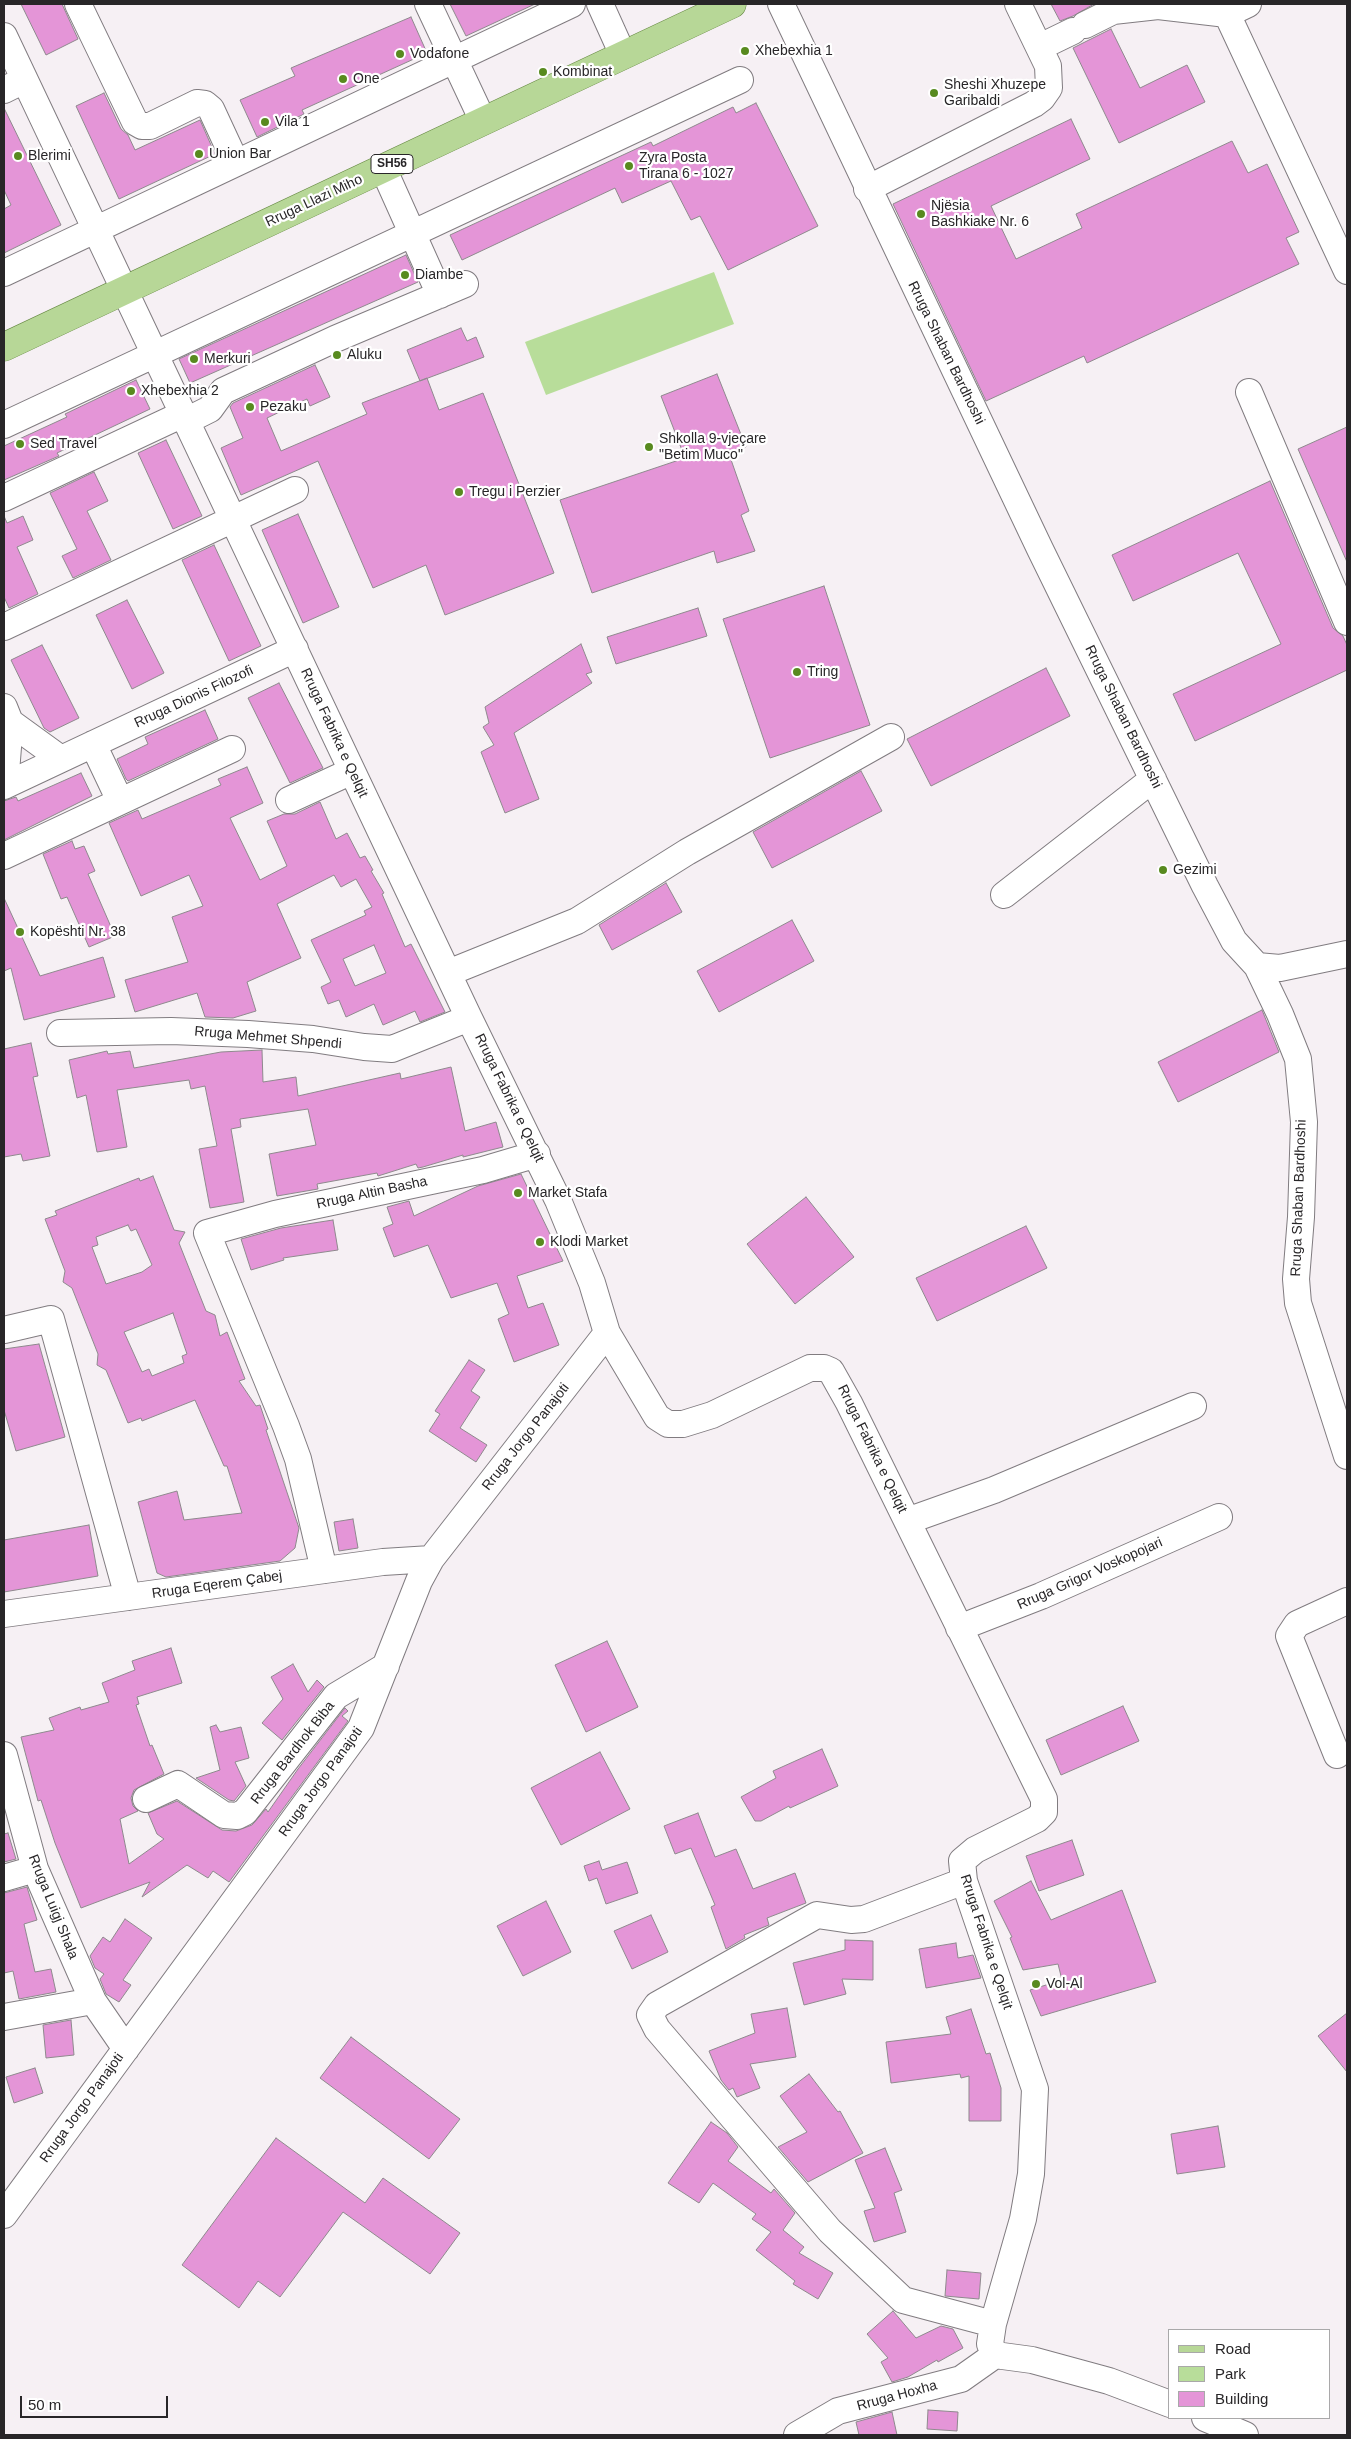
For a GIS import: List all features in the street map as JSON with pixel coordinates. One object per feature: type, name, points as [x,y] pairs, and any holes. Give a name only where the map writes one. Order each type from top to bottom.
[{"type":"main road","name":"Rruga Llazi Miho","points":[[4,347],[732,4]]},
{"type":"street","points":[[78,4],[135,122],[142,126],[150,126],[197,104],[205,104],[211,109],[236,163]]},
{"type":"street","points":[[428,4],[483,121]]},
{"type":"street","points":[[4,273],[572,4]]},
{"type":"street","points":[[600,4],[623,55]]},
{"type":"street","name":"Rruga Shaban Bardhoshi","points":[[780,4],[1028,524],[1234,941],[1257,966],[1280,1014],[1298,1059],[1304,1122],[1302,1217],[1296,1279],[1298,1302],[1346,1447]]},
{"type":"street","points":[[867,189],[1034,104],[1042,98],[1049,88],[1048,66],[1018,4]]},
{"type":"street","points":[[1040,47],[1113,11],[1158,6],[1238,9],[1347,271]]},
{"type":"street","name":"Rruga Fabrika e Qelqit","points":[[4,36],[14,85],[96,229],[469,1018],[537,1154],[580,1252],[607,1333],[657,1417],[668,1424],[683,1424],[712,1415],[810,1368],[824,1368],[831,1371],[960,1628],[1045,1805],[1044,1812],[1037,1819],[968,1855],[962,1860],[964,1881],[1035,2089],[1031,2174],[1023,2219],[993,2324],[990,2344],[995,2355]]},
{"type":"street","points":[[4,425],[740,80]]},
{"type":"street","points":[[384,168],[440,295]]},
{"type":"street","points":[[4,498],[185,417],[210,410],[223,391],[335,339],[466,284]]},
{"type":"street","points":[[1248,392],[1347,622]]},
{"type":"street","points":[[4,627],[295,490]]},
{"type":"street","name":"Rruga Dionis Filozofi","points":[[4,786],[295,650]]},
{"type":"street","points":[[7,714],[61,759]]},
{"type":"street","points":[[4,786],[7,714]]},
{"type":"street","points":[[448,973],[577,922],[687,852],[892,737]]},
{"type":"street","points":[[93,744],[120,801]]},
{"type":"street","points":[[4,856],[232,749]]},
{"type":"street","points":[[289,800],[352,771]]},
{"type":"street","points":[[1004,895],[1154,779]]},
{"type":"street","points":[[1257,966],[1280,968],[1347,954]]},
{"type":"street","name":"Rruga Mehmet Shpendi","points":[[60,1033],[171,1031],[239,1034],[313,1039],[364,1047],[392,1049],[469,1018]]},
{"type":"street","name":"Rruga Altin Basha","points":[[324,1570],[295,1451],[208,1233],[275,1214],[483,1170],[537,1154]]},
{"type":"street","points":[[4,1330],[51,1319],[128,1597]]},
{"type":"street","name":"Rruga Jorgo Panajoti","points":[[4,2215],[361,1728],[419,1581],[431,1559],[607,1333]]},
{"type":"street","points":[[907,1521],[994,1490],[1193,1406]]},
{"type":"street","name":"Rruga Grigor Voskopojari","points":[[960,1628],[1041,1596],[1219,1517]]},
{"type":"street","name":"Rruga Eqerem Çabej","points":[[4,1614],[383,1562],[431,1559]]},
{"type":"street","points":[[1337,1755],[1289,1636],[1298,1624],[1347,1601]]},
{"type":"street","name":"Rruga Bardhok Biba","points":[[146,1799],[178,1784],[224,1815],[237,1816],[246,1812],[336,1696],[386,1666]]},
{"type":"street","name":"Rruga Luigj Shala","points":[[4,1755],[35,1869],[93,2001],[126,2049]]},
{"type":"street","points":[[4,1878],[35,1869]]},
{"type":"street","points":[[964,1881],[864,1919],[851,1920],[817,1915],[657,2005],[650,2015],[657,2029],[830,2231],[903,2300],[993,2324]]},
{"type":"street","points":[[4,2017],[93,2001]]},
{"type":"street","points":[[995,2355],[1032,2360],[1099,2379],[1168,2403]]},
{"type":"street","name":"Rruga Hoxha","points":[[797,2435],[838,2411],[961,2379],[995,2355]]},
{"type":"street","points":[[1207,2419],[1245,2435]]},
{"type":"green space","points":[[714,272],[734,324],[546,395],[525,342]]},
{"type":"building","points":[[21,4],[62,4],[78,39],[46,55]]},
{"type":"building","points":[[450,4],[535,4],[466,36]]},
{"type":"building","points":[[1051,4],[1094,4],[1060,21]]},
{"type":"building","points":[[411,17],[427,53],[302,110],[304,114],[257,137],[240,100],[295,76],[291,68]]},
{"type":"building","points":[[1111,29],[1140,88],[1187,65],[1205,102],[1119,143],[1073,48]]},
{"type":"building","points":[[104,93],[121,129],[128,135],[135,150],[200,120],[215,154],[119,199],[76,106]]},
{"type":"building","points":[[756,103],[818,226],[728,270],[700,216],[691,220],[671,181],[622,203],[615,188],[462,260],[450,235],[651,142],[653,146],[733,107],[736,113]]},
{"type":"building","points":[[4,108],[61,225],[4,253],[4,209],[11,205],[4,190]]},
{"type":"building","points":[[1071,119],[1090,159],[991,206],[1016,259],[1082,228],[1076,214],[1232,141],[1248,173],[1267,164],[1299,232],[1286,238],[1299,264],[1087,363],[1084,356],[986,401],[893,204]]},
{"type":"building","points":[[406,255],[418,282],[190,383],[179,359]]},
{"type":"building","points":[[461,328],[467,341],[476,337],[484,357],[420,381],[407,350]]},
{"type":"building","name":"Tregu i Perzier","points":[[315,365],[330,397],[310,406],[307,399],[267,418],[281,451],[367,414],[362,403],[427,378],[439,410],[483,393],[554,573],[445,615],[426,565],[373,588],[318,461],[241,495],[221,448],[243,438],[230,407],[233,403]]},
{"type":"building","points":[[717,374],[746,447],[729,454],[749,511],[741,515],[755,551],[717,563],[714,551],[592,593],[560,500],[685,458],[661,396]]},
{"type":"building","points":[[136,380],[150,409],[57,453],[59,456],[4,480],[4,446],[67,417],[65,414]]},
{"type":"building","points":[[1347,427],[1347,562],[1298,449]]},
{"type":"building","points":[[166,440],[202,516],[173,529],[138,453]]},
{"type":"building","points":[[94,472],[108,501],[87,511],[111,560],[73,578],[62,556],[77,549],[50,493]]},
{"type":"building","points":[[1270,481],[1333,628],[1343,636],[1347,645],[1347,670],[1195,741],[1173,694],[1281,644],[1238,553],[1133,601],[1112,555]]},
{"type":"building","points":[[298,514],[339,607],[303,623],[262,530]]},
{"type":"building","points":[[4,516],[7,523],[23,516],[33,540],[17,547],[38,594],[9,608],[4,597]]},
{"type":"building","points":[[214,545],[261,646],[229,661],[182,560]]},
{"type":"building","name":"Tring","points":[[824,586],[870,725],[770,758],[723,619]]},
{"type":"building","points":[[127,600],[164,673],[132,689],[96,615]]},
{"type":"building","points":[[698,608],[707,636],[616,664],[607,637]]},
{"type":"building","points":[[581,644],[592,672],[586,674],[592,683],[514,733],[539,799],[505,813],[481,752],[494,745],[483,727],[489,723],[485,707]]},
{"type":"building","points":[[42,645],[79,718],[50,732],[44,728],[11,660]]},
{"type":"building","points":[[1046,668],[1070,716],[931,786],[907,739]]},
{"type":"building","points":[[279,683],[323,768],[290,783],[248,698]]},
{"type":"building","points":[[205,710],[218,739],[128,781],[126,779],[117,759],[148,744],[145,737]]},
{"type":"building","points":[[247,767],[263,803],[230,818],[260,880],[287,866],[267,821],[284,814],[295,814],[320,802],[336,839],[347,833],[360,858],[365,856],[373,870],[371,871],[384,893],[382,894],[405,947],[411,944],[445,1012],[420,1022],[415,1011],[383,1025],[374,1004],[346,1017],[339,1000],[328,1004],[321,987],[331,982],[311,940],[366,915],[364,911],[372,907],[356,879],[341,887],[334,875],[277,904],[301,958],[247,982],[256,1011],[233,1018],[205,1017],[197,993],[135,1012],[125,980],[188,962],[172,917],[203,906],[189,875],[141,896],[109,823],[138,810],[142,819],[221,785],[218,779]],"holes":[[[374,945],[386,973],[355,986],[343,959]]]},
{"type":"building","points":[[861,771],[882,811],[772,868],[753,832]]},
{"type":"building","points":[[81,773],[92,796],[4,840],[4,801],[16,797],[18,801]]},
{"type":"building","points":[[72,841],[75,849],[84,846],[95,871],[88,874],[115,936],[89,947],[67,897],[61,899],[43,854]]},
{"type":"building","points":[[666,883],[682,912],[612,950],[599,925]]},
{"type":"building","points":[[4,898],[40,976],[103,957],[115,997],[24,1020],[11,968],[4,971]]},
{"type":"building","points":[[792,920],[814,961],[719,1012],[697,971]]},
{"type":"building","points":[[1262,1010],[1279,1052],[1178,1102],[1158,1062]]},
{"type":"building","points":[[31,1043],[38,1076],[33,1077],[50,1156],[23,1161],[21,1154],[4,1157],[4,1049]]},
{"type":"building","points":[[262,1050],[263,1082],[296,1077],[298,1096],[400,1073],[401,1079],[451,1067],[465,1131],[496,1122],[503,1147],[463,1157],[463,1155],[418,1168],[416,1164],[378,1176],[377,1173],[317,1184],[318,1189],[277,1196],[269,1154],[316,1145],[308,1109],[240,1119],[241,1127],[231,1129],[244,1202],[210,1208],[199,1149],[217,1146],[205,1086],[191,1089],[189,1080],[117,1090],[127,1147],[97,1152],[86,1095],[77,1098],[69,1060],[107,1051],[108,1054],[130,1051],[134,1068],[221,1052]]},
{"type":"building","points":[[521,1174],[563,1261],[517,1276],[528,1308],[543,1303],[559,1345],[514,1362],[498,1319],[509,1314],[497,1283],[451,1298],[428,1245],[394,1257],[383,1228],[393,1224],[387,1207],[409,1201],[414,1216],[478,1186]]},
{"type":"building","points":[[153,1176],[174,1230],[185,1232],[179,1243],[206,1311],[215,1315],[220,1336],[227,1332],[245,1379],[239,1381],[256,1406],[260,1405],[268,1429],[266,1430],[299,1528],[295,1548],[280,1561],[166,1577],[157,1573],[138,1502],[177,1491],[184,1520],[242,1513],[227,1466],[224,1466],[195,1400],[142,1421],[141,1418],[128,1423],[106,1370],[97,1365],[98,1354],[72,1288],[63,1282],[65,1271],[45,1219],[57,1215],[55,1211],[139,1178],[140,1181]],"holes":[[[128,1225],[131,1231],[136,1229],[152,1265],[142,1272],[106,1284],[92,1247],[98,1245],[96,1237]],[[173,1313],[187,1354],[182,1356],[184,1363],[152,1376],[149,1369],[142,1372],[124,1332]]]},
{"type":"building","points":[[806,1197],[854,1257],[795,1304],[747,1244]]},
{"type":"building","points":[[333,1220],[338,1250],[283,1258],[284,1260],[251,1270],[241,1239],[281,1228]]},
{"type":"building","points":[[1026,1226],[1047,1268],[937,1321],[916,1278]]},
{"type":"building","points":[[39,1344],[65,1437],[16,1451],[4,1410],[4,1349]]},
{"type":"building","points":[[469,1360],[485,1370],[471,1391],[480,1397],[460,1428],[487,1445],[476,1462],[429,1431],[440,1414],[435,1411]]},
{"type":"building","points":[[353,1519],[358,1548],[339,1551],[334,1522]]},
{"type":"building","points":[[89,1525],[98,1576],[4,1592],[4,1540]]},
{"type":"building","points":[[607,1641],[638,1707],[586,1732],[555,1665]]},
{"type":"building","points":[[171,1648],[182,1683],[137,1697],[139,1704],[136,1705],[150,1746],[152,1745],[164,1774],[134,1790],[131,1798],[133,1806],[138,1811],[120,1819],[129,1864],[164,1839],[157,1834],[148,1813],[177,1801],[222,1830],[236,1831],[252,1825],[266,1809],[268,1812],[345,1708],[348,1711],[342,1716],[348,1721],[229,1882],[213,1871],[208,1878],[187,1865],[142,1897],[150,1882],[81,1908],[55,1843],[41,1800],[38,1801],[21,1737],[54,1730],[49,1718],[80,1707],[81,1710],[109,1702],[102,1683],[135,1670],[132,1661]]},
{"type":"building","points":[[293,1664],[308,1692],[317,1680],[324,1687],[282,1740],[262,1723],[283,1699],[271,1677]]},
{"type":"building","points":[[1123,1706],[1139,1741],[1061,1775],[1046,1740]]},
{"type":"building","points":[[216,1725],[220,1732],[241,1727],[249,1758],[235,1762],[246,1786],[234,1801],[229,1800],[196,1778],[220,1770],[210,1727]]},
{"type":"building","points":[[822,1749],[838,1786],[790,1808],[789,1806],[761,1821],[755,1821],[741,1797],[776,1778],[773,1771]]},
{"type":"building","points":[[600,1752],[630,1809],[561,1845],[531,1788]]},
{"type":"building","points":[[698,1813],[715,1857],[736,1849],[753,1889],[795,1873],[806,1903],[767,1918],[769,1925],[744,1935],[745,1938],[726,1949],[711,1907],[715,1905],[691,1848],[675,1854],[664,1826]]},
{"type":"building","points":[[8,1833],[16,1859],[4,1862],[4,1834]]},
{"type":"building","points":[[1072,1840],[1084,1875],[1039,1891],[1026,1856]]},
{"type":"building","points":[[599,1861],[602,1870],[627,1862],[638,1893],[606,1904],[597,1878],[589,1881],[584,1866]]},
{"type":"building","points":[[1031,1881],[1051,1920],[1122,1890],[1156,1982],[1041,2016],[1030,1990],[1062,1980],[1058,1964],[1023,1970],[1010,1938],[1012,1937],[994,1901]]},
{"type":"building","points":[[27,1887],[37,1920],[24,1924],[35,1972],[51,1969],[56,1992],[19,1999],[13,1971],[4,1973],[4,1893]]},
{"type":"building","points":[[546,1901],[571,1952],[523,1976],[497,1926]]},
{"type":"building","points":[[651,1915],[668,1952],[632,1969],[614,1931]]},
{"type":"building","points":[[125,1919],[152,1938],[123,1980],[131,1985],[119,2002],[106,1994],[100,1979],[104,1974],[95,1968],[90,1956],[103,1937],[110,1942]]},
{"type":"building","points":[[845,1940],[873,1941],[873,1980],[842,1979],[846,1994],[804,2005],[793,1963],[845,1950]]},
{"type":"building","points":[[956,1943],[958,1958],[973,1955],[981,1978],[926,1988],[919,1949]]},
{"type":"building","points":[[787,2008],[796,2057],[750,2064],[760,2088],[737,2097],[733,2088],[729,2090],[721,2080],[709,2051],[755,2033],[751,2014]]},
{"type":"building","points":[[971,2009],[986,2054],[990,2053],[1001,2088],[1001,2121],[969,2121],[969,2076],[961,2078],[960,2074],[891,2083],[886,2042],[951,2034],[946,2017]]},
{"type":"building","points":[[1347,2013],[1347,2072],[1318,2036]]},
{"type":"building","points":[[71,2020],[74,2055],[46,2058],[43,2025]]},
{"type":"building","points":[[351,2037],[460,2119],[429,2159],[320,2078]]},
{"type":"building","points":[[35,2068],[43,2093],[14,2103],[6,2077]]},
{"type":"building","points":[[809,2074],[838,2112],[840,2111],[863,2153],[808,2182],[778,2147],[807,2132],[780,2096]]},
{"type":"building","points":[[711,2122],[727,2133],[738,2147],[728,2161],[771,2193],[774,2189],[795,2213],[783,2230],[804,2247],[799,2253],[833,2273],[818,2299],[793,2284],[795,2281],[756,2250],[771,2232],[752,2219],[756,2214],[713,2183],[699,2203],[668,2183]]},
{"type":"building","points":[[1218,2126],[1225,2167],[1177,2174],[1171,2134]]},
{"type":"building","points":[[276,2138],[365,2203],[383,2178],[460,2233],[430,2274],[343,2212],[280,2297],[258,2281],[239,2308],[182,2265]]},
{"type":"building","points":[[885,2148],[902,2190],[894,2193],[906,2232],[874,2242],[864,2211],[875,2208],[855,2160]]},
{"type":"building","points":[[947,2270],[981,2273],[979,2299],[945,2296]]},
{"type":"building","points":[[893,2311],[916,2338],[941,2326],[953,2329],[963,2348],[938,2362],[937,2360],[908,2377],[892,2382],[881,2362],[888,2358],[867,2334]]},
{"type":"building","points":[[928,2410],[958,2412],[957,2431],[927,2429]]},
{"type":"building","points":[[892,2412],[897,2435],[859,2435],[856,2422]]},
{"type":"place","name":"Xhebexhia 1","points":[[745,51]]},
{"type":"place","name":"Vodafone","points":[[400,54]]},
{"type":"place","name":"Kombinat","points":[[543,72]]},
{"type":"place","name":"One","points":[[343,79]]},
{"type":"place","name":"Sheshi Xhuzepe Garibaldi","points":[[934,93]]},
{"type":"place","name":"Vila 1","points":[[265,122]]},
{"type":"place","name":"Union Bar","points":[[199,154]]},
{"type":"place","name":"Blerimi","points":[[18,156]]},
{"type":"place","name":"Zyra Posta Tirana 6 - 1027","points":[[629,166]]},
{"type":"place","name":"Njësia Bashkiake Nr. 6","points":[[921,214]]},
{"type":"place","name":"Diambe","points":[[405,275]]},
{"type":"place","name":"Aluku","points":[[337,355]]},
{"type":"place","name":"Merkuri","points":[[194,359]]},
{"type":"place","name":"Xhebexhia 2","points":[[131,391]]},
{"type":"place","name":"Pezaku","points":[[250,407]]},
{"type":"place","name":"Sed Travel","points":[[20,444]]},
{"type":"place","name":"Shkolla 9-vjeçare \"Betim Muco\"","points":[[649,447]]},
{"type":"place","name":"Tregu i Perzier","points":[[459,492]]},
{"type":"place","name":"Tring","points":[[797,672]]},
{"type":"place","name":"Gezimi","points":[[1163,870]]},
{"type":"place","name":"Kopështi Nr. 38","points":[[20,932]]},
{"type":"place","name":"Market Stafa","points":[[518,1193]]},
{"type":"place","name":"Klodi Market","points":[[540,1242]]},
{"type":"place","name":"Vol-Al","points":[[1036,1984]]}]
